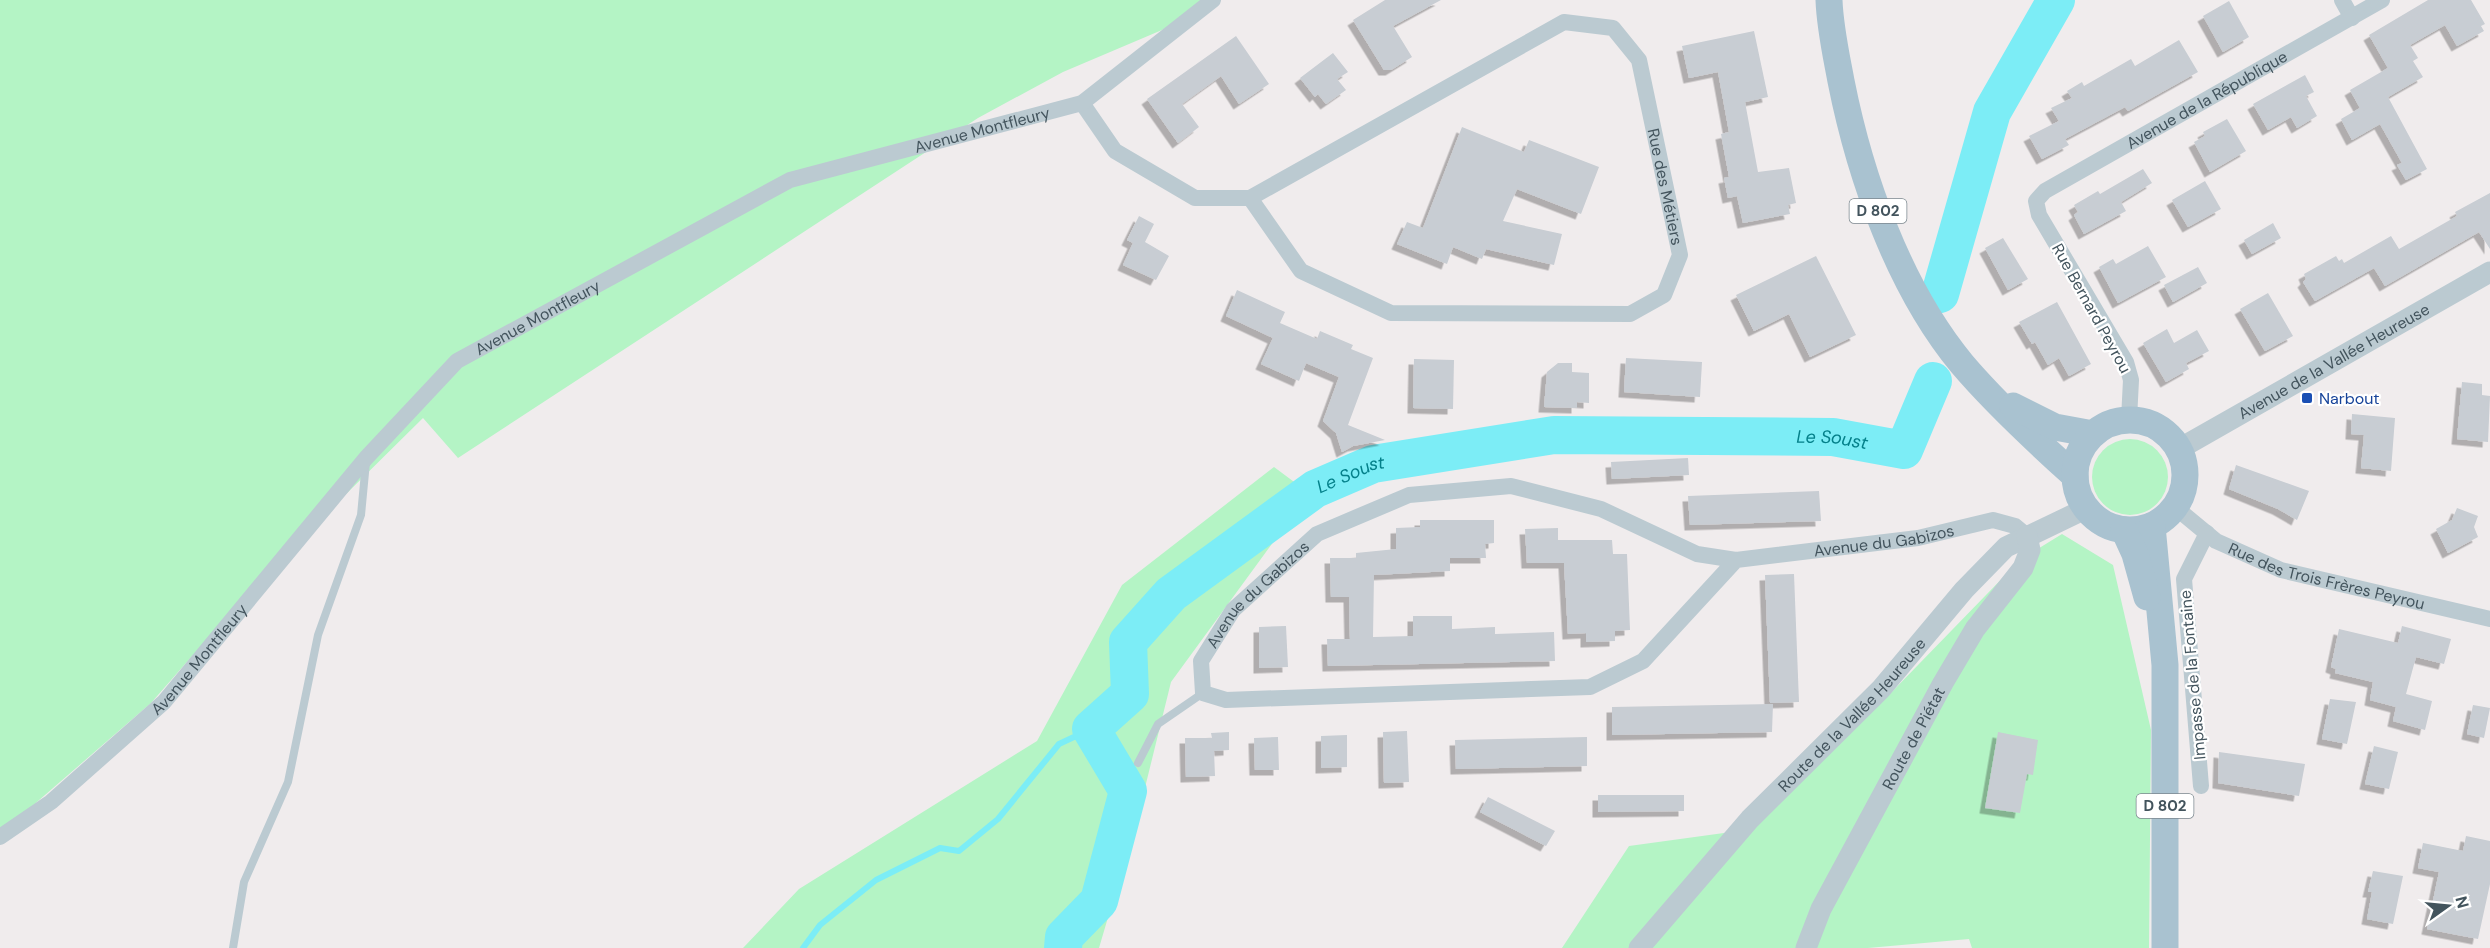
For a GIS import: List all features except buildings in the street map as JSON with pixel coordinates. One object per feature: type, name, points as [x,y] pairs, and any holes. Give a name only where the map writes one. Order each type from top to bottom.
[{"type":"main road","name":"D 802","points":[[1829,0],[1830,25],[1849,122],[1863,169],[1883,225],[1931,321],[1962,363],[2075,476]]},
{"type":"main road","name":"D 802","points":[[1992,395],[2055,428],[2093,434]]},
{"type":"main road","points":[[2129,419],[2148,422],[2164,431],[2179,449],[2186,476],[2183,492],[2175,507],[2165,518],[2152,526],[2124,530],[2108,525],[2094,516],[2078,490],[2075,476],[2077,461],[2083,446],[2093,434],[2104,426],[2129,419]]},
{"type":"main road","name":"D 802","points":[[2152,526],[2165,665],[2165,948]]},
{"type":"main road","name":"D 802","points":[[2124,530],[2135,554],[2165,665]]},
{"type":"street","name":"Avenue Montfleury","points":[[0,837],[51,802],[164,702],[366,458],[457,361],[790,180],[1082,103],[1213,0]]},
{"type":"street","points":[[2342,0],[2352,18]]},
{"type":"street","name":"Avenue de la République","points":[[2036,201],[2045,191],[2382,0]]},
{"type":"street","name":"Rue des Métiers","points":[[1082,103],[1115,151],[1195,198],[1250,198],[1564,22],[1613,28],[1639,60],[1680,255],[1664,295],[1630,314],[1390,313],[1301,272],[1250,198]]},
{"type":"street","name":"Rue Bernard Peyrou","points":[[2036,201],[2039,215],[2126,362],[2131,380],[2129,419]]},
{"type":"street","name":"Avenue de la Vallée Heureuse","points":[[2179,449],[2490,272]]},
{"type":"street","name":"Avenue du Gabizos","points":[[1203,693],[1201,661],[1233,610],[1317,534],[1409,495],[1511,486],[1601,509],[1697,554],[1736,560],[1918,538],[1993,520],[2015,526],[2027,536]]},
{"type":"street","name":"Rue des Trois Frères Peyrou","points":[[2175,507],[2216,541],[2281,570],[2490,619]]},
{"type":"street","name":"Route de la Vallée Heureuse","points":[[1639,948],[1750,819],[1881,689],[1964,590],[2006,548],[2087,508]]},
{"type":"street","name":"Impasse de la Fontaine","points":[[2201,786],[2184,579],[2207,533]]},
{"type":"street","name":"Route de Piétat","points":[[1806,948],[1821,909],[1943,683],[1975,629],[2023,568],[2030,550],[2027,536]]},
{"type":"street","points":[[1203,693],[1226,700],[1590,687],[1643,661],[1736,560]]},
{"type":"lane","points":[[233,948],[244,882],[288,782],[318,635],[361,515],[366,458]]},
{"type":"lane","points":[[1138,763],[1158,724],[1203,693]]},
{"type":"green space","points":[[0,0],[1216,0],[1195,16],[1063,72],[978,118],[458,458],[423,418],[255,584],[151,703],[0,834]]},
{"type":"green space","points":[[2130,439],[2144,442],[2157,450],[2165,463],[2168,477],[2165,491],[2157,504],[2144,512],[2130,515],[2116,512],[2103,504],[2095,491],[2092,477],[2095,463],[2103,450],[2116,442]]},
{"type":"green space","points":[[1274,467],[1309,493],[1171,682],[1139,812],[1099,948],[743,948],[799,889],[1037,741],[1122,585]]},
{"type":"green space","points":[[2062,534],[2113,565],[2151,730],[2149,948],[1972,948],[1969,939],[1868,948],[1562,948],[1629,846],[1753,829],[1884,700],[2020,560]]},
{"type":"waterway","name":"Le Soust","points":[[1940,294],[1992,112],[2056,0]]},
{"type":"waterway","name":"Le Soust","points":[[1063,948],[1064,937],[1099,901],[1128,791],[1091,729],[1130,694],[1128,642],[1171,594],[1315,489],[1373,464],[1554,435],[1833,437],[1904,450],[1933,381]]},
{"type":"waterway","points":[[803,948],[820,925],[876,880],[940,848],[959,851],[998,819],[1059,744],[1091,729]]},
{"type":"place","name":"Narbout","points":[[2307,398]]}]
